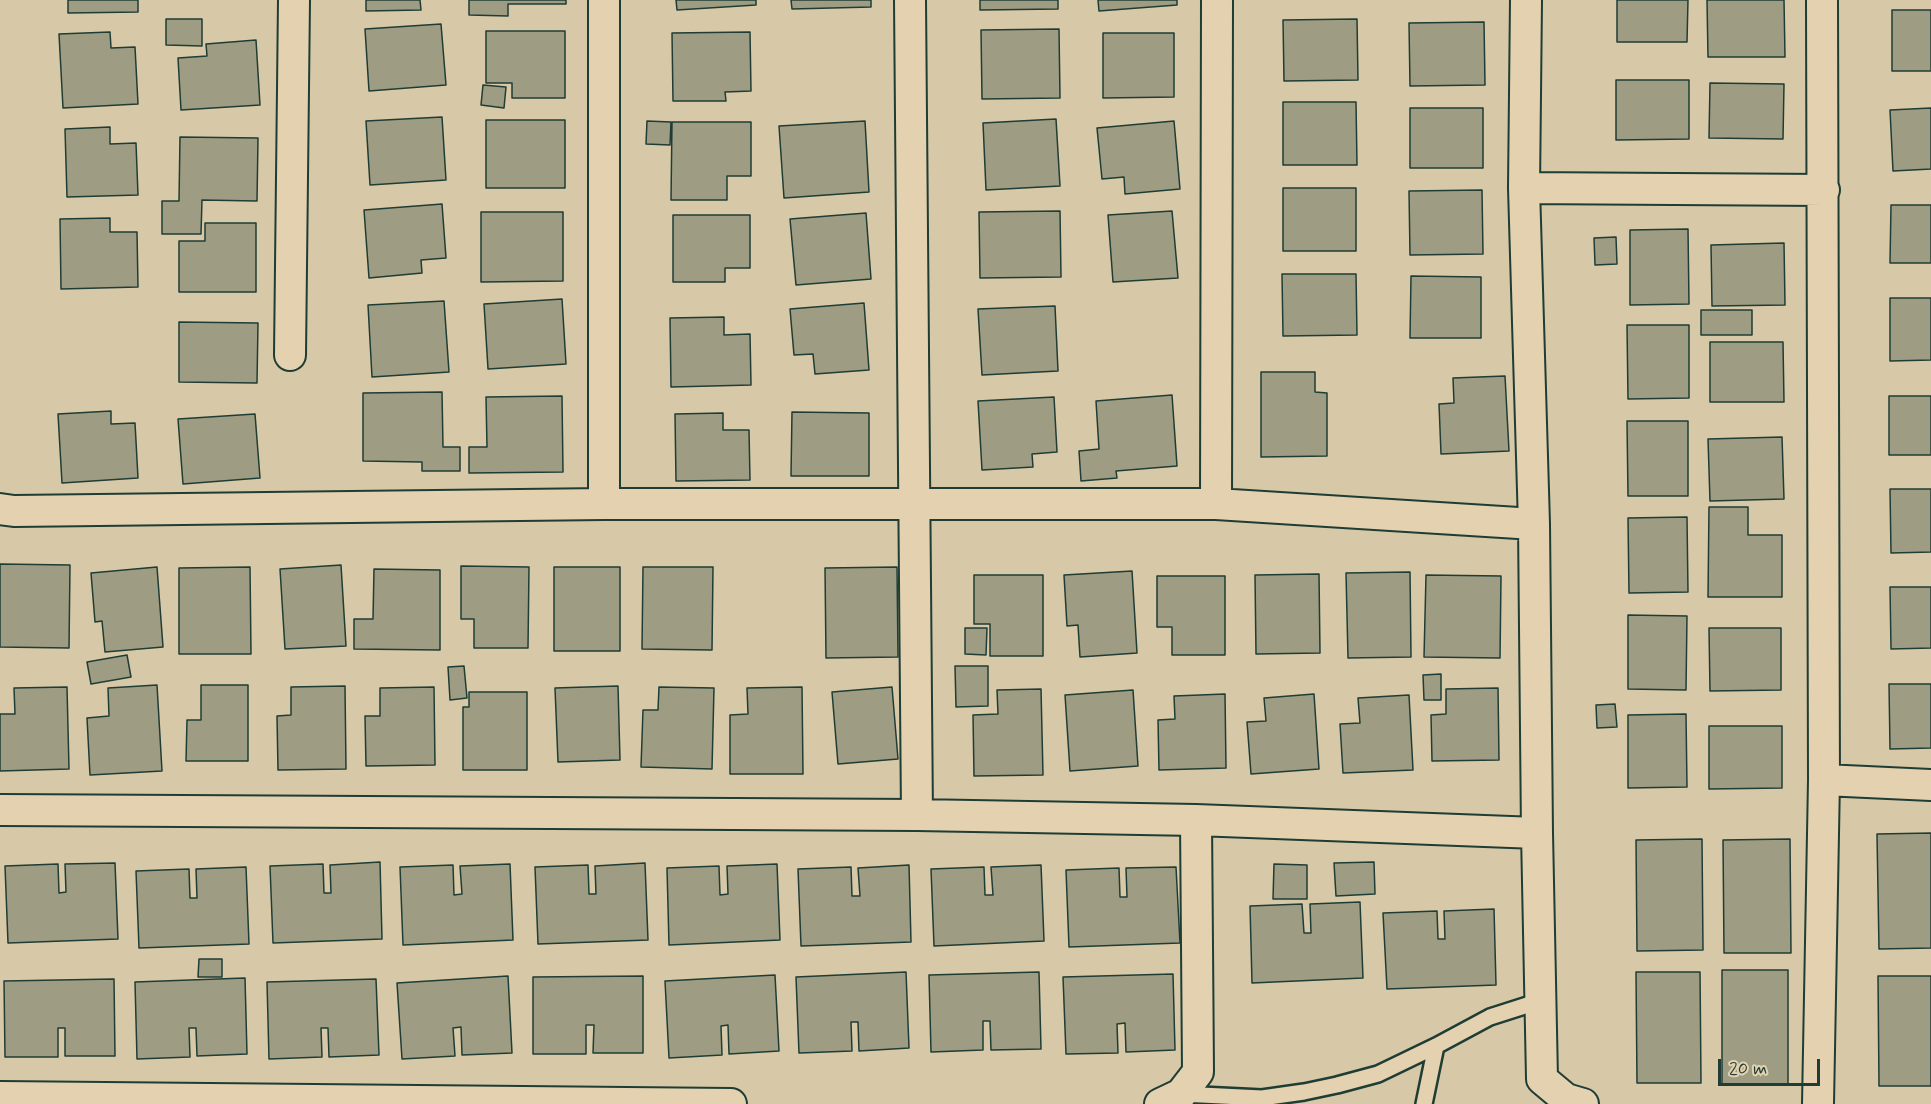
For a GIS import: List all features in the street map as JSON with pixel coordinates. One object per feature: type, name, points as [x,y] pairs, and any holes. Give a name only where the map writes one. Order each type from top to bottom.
[{"type":"street","points":[[290,356],[294,0]]},
{"type":"street","points":[[604,0],[604,504]]},
{"type":"street","points":[[910,0],[917,815]]},
{"type":"street","points":[[1216,504],[1217,0]]},
{"type":"street","points":[[1526,0],[1524,188],[1534,524],[1542,1079],[1566,1099],[1583,1104]]},
{"type":"street","points":[[1818,1104],[1824,780],[1822,0]]},
{"type":"street","points":[[1524,188],[1824,190]]},
{"type":"street","points":[[0,509],[14,511],[604,504],[1216,504],[1534,524]]},
{"type":"street","points":[[1824,780],[1931,785]]},
{"type":"street","points":[[0,810],[917,815],[1196,820],[1537,833]]},
{"type":"street","points":[[1171,1099],[1198,1072],[1196,820]]},
{"type":"street","points":[[0,1097],[731,1104]]},
{"type":"lane","points":[[1171,1099],[1264,1101],[1337,1085],[1378,1074],[1490,1017],[1540,1001]]},
{"type":"lane","points":[[1424,1104],[1436,1046]]},
{"type":"building","points":[[68,0],[138,0],[138,12],[68,13]]},
{"type":"building","points":[[366,0],[420,0],[421,10],[366,11]]},
{"type":"building","points":[[469,0],[566,0],[566,4],[508,4],[508,16],[469,15]]},
{"type":"building","points":[[676,0],[756,0],[756,5],[677,10]]},
{"type":"building","points":[[791,0],[871,0],[871,7],[792,9]]},
{"type":"building","points":[[980,0],[1058,0],[1058,9],[980,10]]},
{"type":"building","points":[[1098,0],[1177,0],[1177,5],[1099,11]]},
{"type":"building","points":[[1617,0],[1688,0],[1687,42],[1617,42]]},
{"type":"building","points":[[1707,0],[1784,0],[1785,57],[1708,57]]},
{"type":"building","points":[[1892,10],[1931,10],[1931,71],[1892,71]]},
{"type":"building","points":[[166,19],[202,19],[202,46],[166,45]]},
{"type":"building","points":[[1357,19],[1358,80],[1284,81],[1283,20]]},
{"type":"building","points":[[1484,22],[1485,85],[1410,86],[1409,23]]},
{"type":"building","points":[[441,24],[446,85],[369,91],[365,29]]},
{"type":"building","points":[[1059,29],[1060,98],[982,99],[981,30]]},
{"type":"building","points":[[486,31],[565,31],[565,98],[512,98],[512,83],[486,83]]},
{"type":"building","points":[[110,32],[111,48],[135,47],[138,104],[63,108],[59,34]]},
{"type":"building","points":[[750,32],[751,91],[725,92],[726,101],[673,101],[672,33]]},
{"type":"building","points":[[1103,33],[1174,33],[1174,97],[1103,98]]},
{"type":"building","points":[[256,40],[260,105],[181,110],[178,58],[207,56],[206,44]]},
{"type":"building","points":[[1616,80],[1689,80],[1689,139],[1616,140]]},
{"type":"building","points":[[1710,83],[1784,84],[1783,139],[1709,138]]},
{"type":"building","points":[[483,85],[506,87],[504,108],[481,105]]},
{"type":"building","points":[[1283,102],[1356,102],[1357,165],[1283,165]]},
{"type":"building","points":[[1410,108],[1483,108],[1483,168],[1410,168]]},
{"type":"building","points":[[1931,108],[1931,169],[1893,171],[1890,110]]},
{"type":"building","points":[[442,117],[446,180],[370,185],[366,121]]},
{"type":"building","points":[[1056,119],[1060,186],[986,190],[983,123]]},
{"type":"building","points":[[486,120],[565,120],[565,188],[486,188]]},
{"type":"building","points":[[647,121],[671,122],[670,145],[646,144]]},
{"type":"building","points":[[865,121],[869,192],[784,198],[779,126]]},
{"type":"building","points":[[1174,121],[1180,189],[1125,194],[1124,177],[1102,179],[1097,128]]},
{"type":"building","points":[[672,122],[751,122],[751,176],[727,176],[727,200],[671,200]]},
{"type":"building","points":[[110,127],[110,144],[136,143],[138,195],[67,197],[65,129]]},
{"type":"building","points":[[180,137],[258,138],[257,201],[202,200],[201,234],[162,234],[162,201],[179,201]]},
{"type":"building","points":[[1283,188],[1356,188],[1356,251],[1283,251]]},
{"type":"building","points":[[1482,190],[1483,254],[1410,255],[1409,191]]},
{"type":"building","points":[[442,204],[446,258],[421,260],[422,273],[369,278],[364,210]]},
{"type":"building","points":[[1891,205],[1931,205],[1931,263],[1890,263]]},
{"type":"building","points":[[1060,211],[1061,277],[980,278],[979,212]]},
{"type":"building","points":[[1172,211],[1178,278],[1113,282],[1108,215]]},
{"type":"building","points":[[481,212],[563,212],[563,281],[481,282]]},
{"type":"building","points":[[866,213],[871,279],[796,285],[790,219]]},
{"type":"building","points":[[673,215],[750,215],[750,268],[725,268],[725,282],[673,282]]},
{"type":"building","points":[[110,218],[110,232],[137,232],[138,287],[61,289],[60,219]]},
{"type":"building","points":[[205,223],[256,223],[256,292],[179,292],[179,241],[205,241]]},
{"type":"building","points":[[1688,229],[1689,304],[1630,305],[1630,230]]},
{"type":"building","points":[[1616,237],[1617,264],[1595,265],[1594,238]]},
{"type":"building","points":[[1784,243],[1785,305],[1712,306],[1711,245]]},
{"type":"building","points":[[1282,274],[1356,274],[1357,335],[1283,336]]},
{"type":"building","points":[[1411,276],[1481,277],[1481,338],[1410,338]]},
{"type":"building","points":[[1890,298],[1931,298],[1931,360],[1890,361]]},
{"type":"building","points":[[562,299],[566,364],[488,369],[484,304]]},
{"type":"building","points":[[444,301],[449,372],[372,377],[368,305]]},
{"type":"building","points":[[864,303],[869,370],[815,374],[813,354],[794,355],[790,309]]},
{"type":"building","points":[[1055,306],[1058,371],[982,375],[978,309]]},
{"type":"building","points":[[1701,310],[1752,310],[1752,335],[1701,335]]},
{"type":"building","points":[[724,317],[724,335],[750,334],[751,385],[671,387],[670,318]]},
{"type":"building","points":[[179,322],[258,323],[257,383],[179,382]]},
{"type":"building","points":[[1627,325],[1689,325],[1689,398],[1628,399]]},
{"type":"building","points":[[1710,342],[1783,342],[1784,402],[1710,402]]},
{"type":"building","points":[[1261,372],[1315,372],[1315,392],[1327,393],[1327,456],[1261,457]]},
{"type":"building","points":[[1505,376],[1509,451],[1441,454],[1439,404],[1454,403],[1453,378]]},
{"type":"building","points":[[442,392],[443,447],[460,447],[460,471],[422,471],[422,462],[363,461],[363,393]]},
{"type":"building","points":[[1172,395],[1177,466],[1116,471],[1117,478],[1081,481],[1079,451],[1099,449],[1096,401]]},
{"type":"building","points":[[562,396],[563,472],[469,473],[469,447],[487,447],[486,397]]},
{"type":"building","points":[[1889,396],[1931,396],[1931,455],[1889,455]]},
{"type":"building","points":[[1054,397],[1057,452],[1032,454],[1033,467],[982,470],[978,401]]},
{"type":"building","points":[[111,411],[111,424],[135,423],[138,478],[62,483],[58,414]]},
{"type":"building","points":[[792,412],[869,413],[869,476],[791,476]]},
{"type":"building","points":[[723,413],[723,430],[749,430],[750,480],[676,481],[675,414]]},
{"type":"building","points":[[255,414],[260,478],[183,484],[178,419]]},
{"type":"building","points":[[1627,421],[1688,421],[1688,496],[1628,496]]},
{"type":"building","points":[[1782,437],[1784,499],[1710,501],[1708,439]]},
{"type":"building","points":[[1890,489],[1931,489],[1931,552],[1891,553]]},
{"type":"building","points":[[1709,507],[1748,507],[1748,535],[1782,535],[1782,597],[1708,597]]},
{"type":"building","points":[[1687,517],[1688,592],[1629,593],[1628,518]]},
{"type":"building","points":[[0,564],[70,565],[69,648],[0,647]]},
{"type":"building","points":[[341,565],[346,646],[285,649],[280,569]]},
{"type":"building","points":[[461,566],[529,567],[528,648],[474,648],[474,619],[461,619]]},
{"type":"building","points":[[157,567],[163,647],[105,652],[102,621],[95,622],[91,573]]},
{"type":"building","points":[[250,567],[251,654],[179,654],[179,568]]},
{"type":"building","points":[[554,567],[620,567],[620,651],[554,651]]},
{"type":"building","points":[[643,567],[713,567],[712,650],[642,649]]},
{"type":"building","points":[[897,567],[898,657],[826,658],[825,568]]},
{"type":"building","points":[[374,569],[440,570],[440,650],[354,649],[354,619],[373,619]]},
{"type":"building","points":[[1132,571],[1137,653],[1080,657],[1078,625],[1067,626],[1064,575]]},
{"type":"building","points":[[1410,572],[1411,657],[1348,658],[1346,573]]},
{"type":"building","points":[[1319,574],[1320,653],[1256,654],[1255,575]]},
{"type":"building","points":[[974,575],[1043,575],[1043,656],[990,656],[990,624],[974,624]]},
{"type":"building","points":[[1426,575],[1501,576],[1500,658],[1424,657]]},
{"type":"building","points":[[1157,576],[1225,576],[1225,655],[1172,655],[1172,627],[1157,627]]},
{"type":"building","points":[[1890,587],[1931,587],[1931,648],[1891,649]]},
{"type":"building","points":[[1628,615],[1687,616],[1686,690],[1628,689]]},
{"type":"building","points":[[965,628],[987,628],[986,655],[965,654]]},
{"type":"building","points":[[1709,628],[1781,628],[1781,690],[1710,691]]},
{"type":"building","points":[[127,655],[131,677],[91,684],[87,662]]},
{"type":"building","points":[[464,666],[467,698],[450,700],[448,667]]},
{"type":"building","points":[[955,666],[988,666],[988,706],[956,707]]},
{"type":"building","points":[[1441,674],[1441,700],[1424,700],[1423,675]]},
{"type":"building","points":[[1889,684],[1931,684],[1931,748],[1890,749]]},
{"type":"building","points":[[157,685],[162,771],[90,775],[87,718],[109,716],[108,688]]},
{"type":"building","points":[[201,685],[248,685],[248,761],[186,761],[187,720],[201,720]]},
{"type":"building","points":[[345,686],[346,769],[278,770],[277,716],[291,715],[291,687]]},
{"type":"building","points":[[618,686],[620,760],[558,762],[555,688]]},
{"type":"building","points":[[67,687],[69,769],[0,771],[0,714],[15,714],[14,688]]},
{"type":"building","points":[[434,687],[435,765],[366,766],[365,716],[380,716],[380,688]]},
{"type":"building","points":[[659,687],[714,688],[712,769],[641,767],[643,710],[658,710]]},
{"type":"building","points":[[802,687],[803,774],[730,774],[730,715],[748,714],[747,688]]},
{"type":"building","points":[[892,687],[898,759],[838,764],[832,692]]},
{"type":"building","points":[[1498,688],[1499,760],[1432,761],[1431,715],[1446,714],[1446,689]]},
{"type":"building","points":[[1041,689],[1043,775],[974,776],[973,715],[998,714],[997,690]]},
{"type":"building","points":[[1133,690],[1138,766],[1070,771],[1065,695]]},
{"type":"building","points":[[469,692],[527,692],[527,770],[463,770],[463,707],[469,707]]},
{"type":"building","points":[[1225,694],[1226,768],[1159,770],[1158,720],[1175,719],[1174,696]]},
{"type":"building","points":[[1314,694],[1319,769],[1251,774],[1247,722],[1266,721],[1264,698]]},
{"type":"building","points":[[1409,695],[1413,770],[1343,773],[1340,724],[1360,723],[1358,698]]},
{"type":"building","points":[[1615,704],[1617,727],[1597,728],[1596,705]]},
{"type":"building","points":[[1686,714],[1687,787],[1628,788],[1628,715]]},
{"type":"building","points":[[1709,726],[1782,726],[1782,788],[1709,789]]},
{"type":"building","points":[[1931,833],[1931,948],[1879,949],[1877,834]]},
{"type":"building","points":[[1702,839],[1703,950],[1637,951],[1636,840]]},
{"type":"building","points":[[1790,839],[1791,953],[1724,953],[1723,840]]},
{"type":"building","points":[[380,862],[382,939],[273,943],[270,866],[323,864],[324,893],[331,893],[330,865]]},
{"type":"building","points":[[1374,862],[1375,894],[1336,896],[1334,863]]},
{"type":"building","points":[[115,863],[118,939],[8,943],[5,866],[58,864],[59,893],[66,892],[65,864]]},
{"type":"building","points":[[645,863],[648,940],[538,944],[535,867],[588,865],[589,894],[596,894],[595,866]]},
{"type":"building","points":[[510,864],[513,940],[403,945],[400,867],[453,865],[454,895],[462,894],[460,866]]},
{"type":"building","points":[[777,864],[780,940],[669,945],[667,868],[719,866],[720,895],[728,894],[727,866]]},
{"type":"building","points":[[1274,864],[1307,865],[1307,899],[1273,899]]},
{"type":"building","points":[[909,865],[911,942],[801,946],[798,869],[851,867],[852,896],[860,896],[858,868]]},
{"type":"building","points":[[1041,865],[1044,941],[934,946],[931,869],[984,867],[985,895],[993,895],[991,867]]},
{"type":"building","points":[[246,867],[249,944],[139,948],[136,871],[189,869],[190,898],[197,898],[196,869]]},
{"type":"building","points":[[1176,867],[1180,943],[1069,947],[1066,870],[1119,868],[1120,897],[1127,897],[1126,868]]},
{"type":"building","points":[[1360,902],[1363,978],[1252,983],[1250,906],[1302,904],[1304,933],[1311,933],[1310,904]]},
{"type":"building","points":[[1494,909],[1496,985],[1387,989],[1383,913],[1437,911],[1438,939],[1445,939],[1444,911]]},
{"type":"building","points":[[199,959],[222,959],[222,977],[198,977]]},
{"type":"building","points":[[1722,970],[1788,970],[1788,1085],[1722,1085]]},
{"type":"building","points":[[906,972],[909,1048],[859,1051],[858,1022],[851,1022],[852,1051],[799,1053],[796,977]]},
{"type":"building","points":[[1039,972],[1041,1049],[991,1050],[990,1021],[983,1021],[983,1050],[931,1052],[929,975]]},
{"type":"building","points":[[1636,972],[1700,972],[1701,1083],[1637,1083]]},
{"type":"building","points":[[1173,974],[1175,1050],[1126,1052],[1125,1023],[1117,1024],[1118,1053],[1066,1054],[1063,977]]},
{"type":"building","points":[[775,975],[779,1051],[729,1054],[728,1025],[721,1026],[722,1055],[669,1058],[665,981]]},
{"type":"building","points":[[508,976],[512,1053],[462,1055],[461,1027],[453,1028],[455,1056],[402,1059],[397,983]]},
{"type":"building","points":[[643,976],[643,1053],[593,1053],[594,1025],[586,1025],[586,1054],[533,1054],[533,977]]},
{"type":"building","points":[[1878,976],[1931,976],[1931,1086],[1879,1086]]},
{"type":"building","points":[[245,978],[247,1054],[197,1056],[196,1028],[189,1028],[190,1057],[137,1059],[135,982]]},
{"type":"building","points":[[114,979],[115,1056],[65,1056],[65,1028],[58,1028],[58,1057],[5,1057],[4,981]]},
{"type":"building","points":[[376,979],[379,1055],[329,1057],[328,1028],[321,1028],[322,1057],[269,1059],[267,982]]}]
